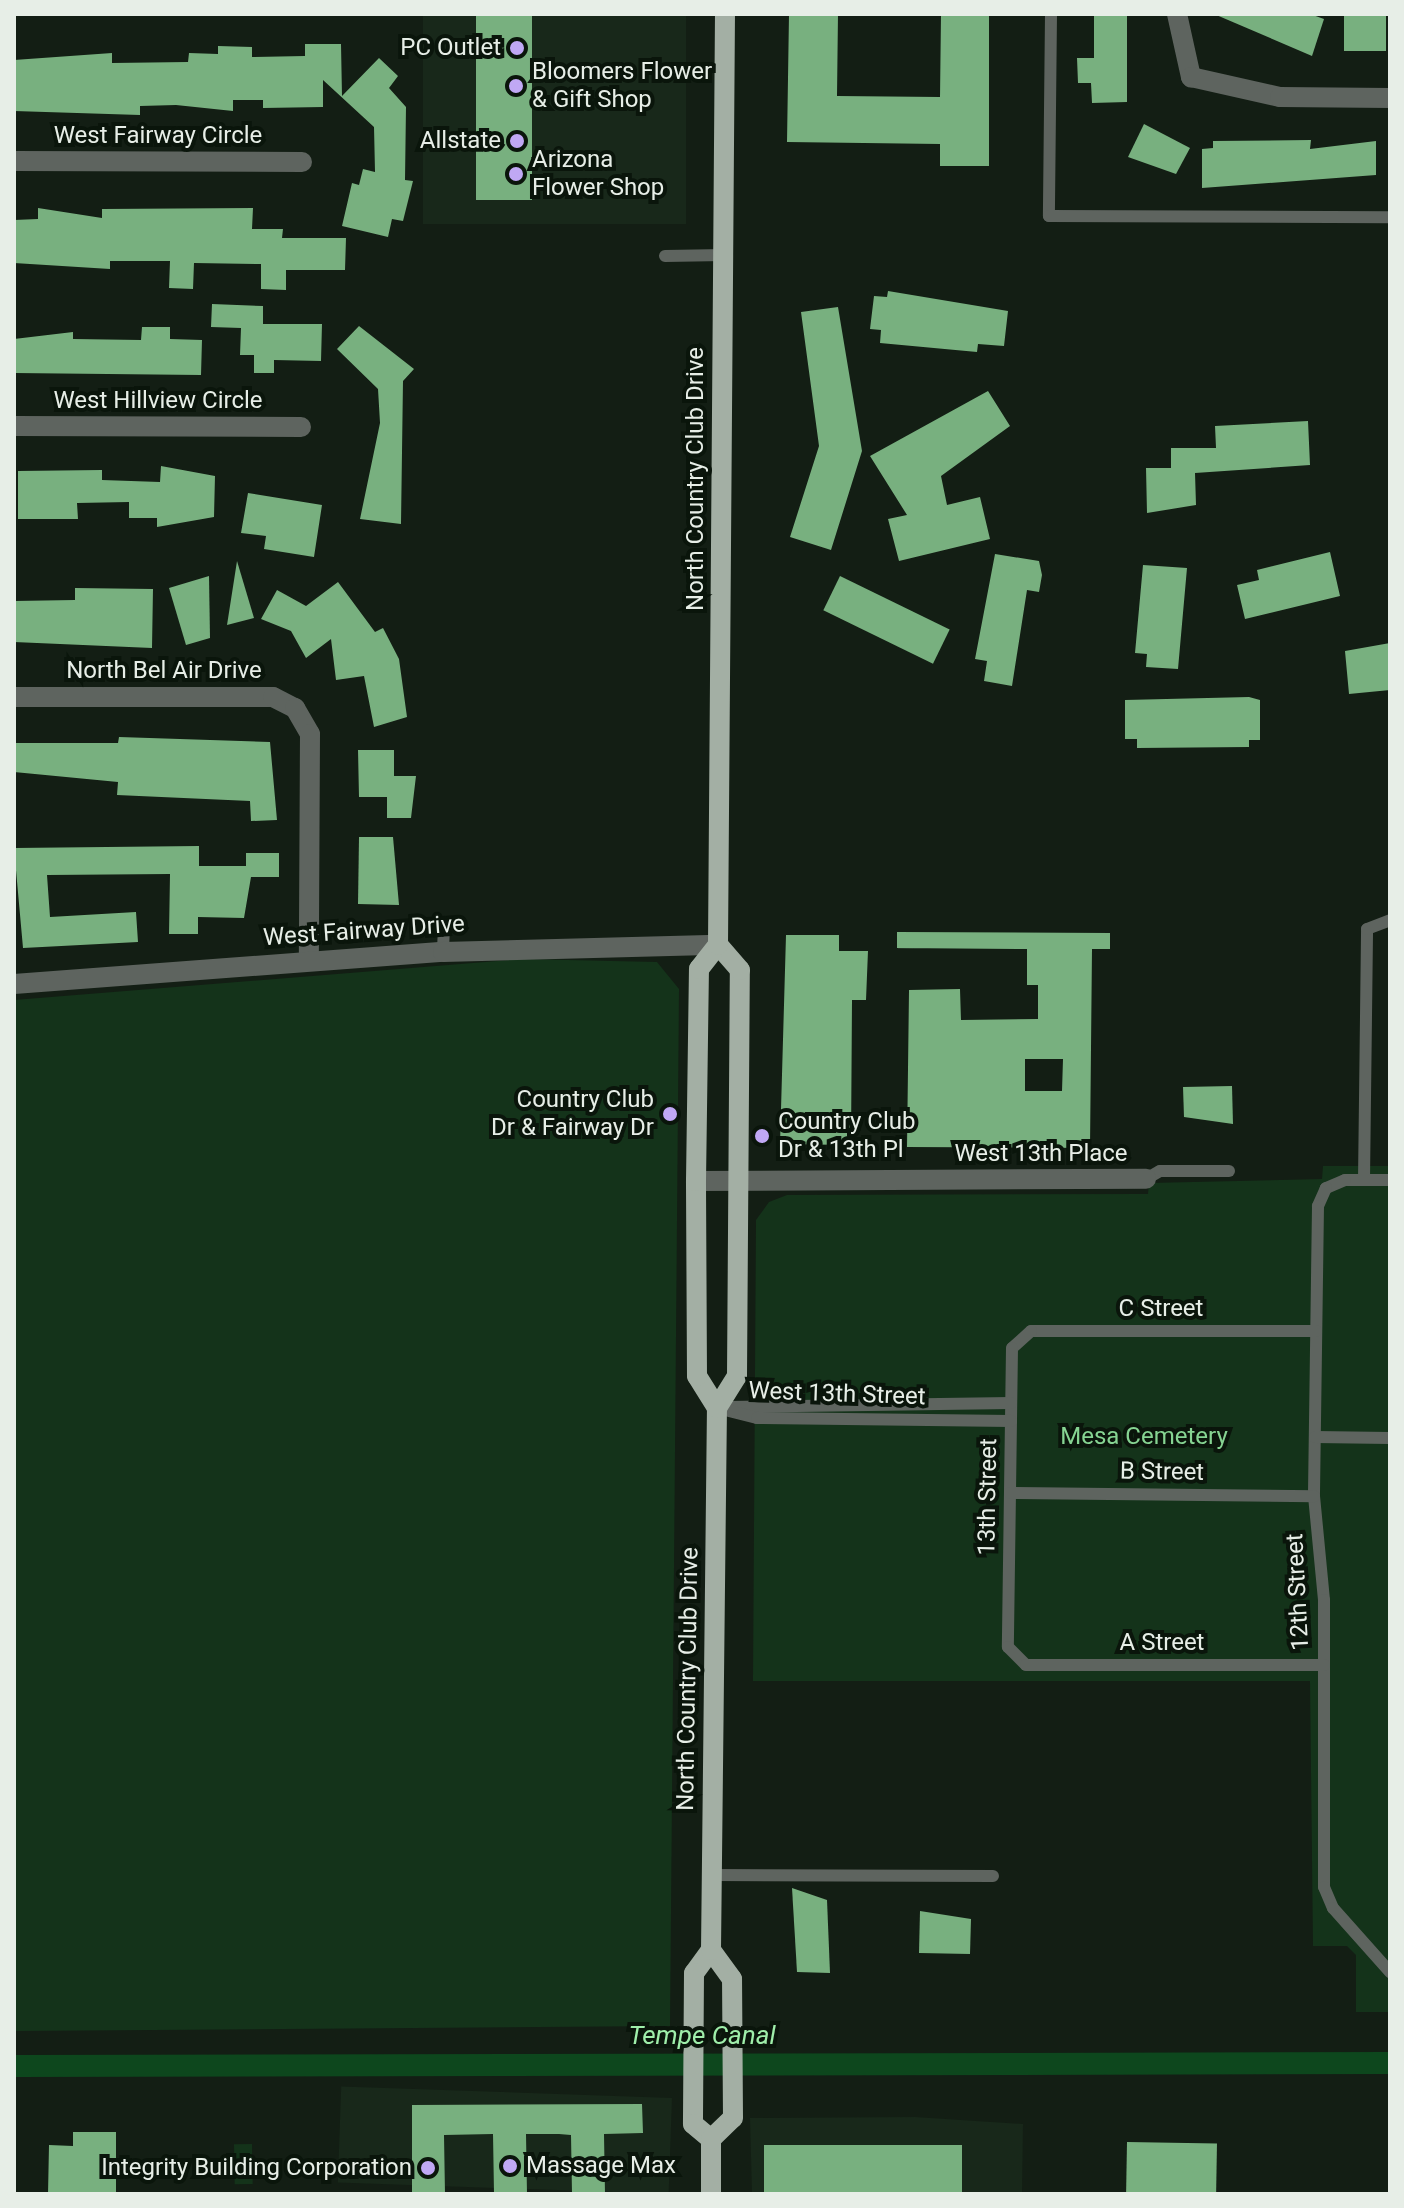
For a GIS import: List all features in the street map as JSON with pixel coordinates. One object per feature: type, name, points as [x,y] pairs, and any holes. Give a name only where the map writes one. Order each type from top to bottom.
[{"type":"main road","name":"North Country Club Drive","points":[[717,1408],[697,1376],[696,1181],[699,969],[718,945],[725,14]]},
{"type":"main road","name":"North Country Club Drive","points":[[711,2194],[711,2139],[693,2124],[694,1973],[711,1950],[717,1408],[737,1376],[740,970],[718,945]]},
{"type":"main road","points":[[711,1950],[732,1979],[733,2118],[711,2139]]},
{"type":"street","points":[[1177,14],[1191,77],[1280,97],[1390,98]]},
{"type":"street","name":"West Fairway Circle","points":[[14,161],[302,162]]},
{"type":"street","name":"West Hillview Circle","points":[[14,426],[301,427]]},
{"type":"street","name":"North Bel Air Drive","points":[[14,697],[273,697],[295,708],[310,734],[309,961]]},
{"type":"street","name":"West Fairway Drive","points":[[14,984],[443,952],[718,945]]},
{"type":"street","name":"West 13th Place","points":[[696,1181],[1146,1179]]},
{"type":"lane","points":[[1051,14],[1049,216],[1390,217]]},
{"type":"lane","points":[[665,256],[724,255]]},
{"type":"lane","points":[[1390,920],[1367,929],[1364,1180],[1390,1180]]},
{"type":"lane","points":[[443,952],[444,926]]},
{"type":"lane","points":[[1146,1179],[1160,1171],[1229,1171]]},
{"type":"lane","name":"12th Street","points":[[1364,1180],[1326,1188],[1318,1206],[1314,1496],[1324,1665],[1324,1887],[1333,1908],[1390,1972]]},
{"type":"lane","name":"C Street","points":[[1012,1348],[1031,1331],[1316,1331]]},
{"type":"lane","name":"13th Street","points":[[1008,1647],[1012,1348]]},
{"type":"lane","name":"West 13th Street","points":[[717,1408],[1011,1403]]},
{"type":"lane","name":"West 13th Street","points":[[717,1408],[757,1418],[1011,1421]]},
{"type":"lane","points":[[1315,1437],[1390,1438]]},
{"type":"lane","name":"B Street","points":[[1010,1493],[1314,1496]]},
{"type":"lane","name":"A Street","points":[[1008,1647],[1026,1665],[1324,1665]]},
{"type":"lane","points":[[712,1875],[993,1876]]},
{"type":"shaded area","points":[[423,14],[686,14],[686,224],[423,224]]},
{"type":"shaded area","points":[[341,2086],[672,2098],[669,2194],[338,2182]]},
{"type":"shaded area","points":[[915,2117],[1023,2124],[1022,2194],[752,2194],[750,2118]]},
{"type":"green space","points":[[523,959],[657,962],[679,989],[670,2026],[14,2031],[14,1000]]},
{"type":"green space","name":"Mesa Cemetery","points":[[1323,1166],[1390,1166],[1390,2012],[1356,2012],[1356,1955],[1347,1946],[1313,1946],[1310,1681],[753,1681],[756,1220],[769,1202],[787,1195],[1148,1194],[1149,1183],[1322,1179]]},
{"type":"green space","points":[[234,2144],[252,2144],[253,2184],[235,2184]]},
{"type":"building","points":[[476,14],[532,14],[532,200],[476,200]]},
{"type":"building","points":[[789,14],[838,14],[837,96],[940,97],[941,14],[989,14],[989,166],[940,166],[940,144],[787,142]]},
{"type":"building","points":[[1094,14],[1127,14],[1127,102],[1092,103],[1091,83],[1078,83],[1077,58],[1094,58]]},
{"type":"building","points":[[1214,14],[1310,14],[1324,19],[1312,56]]},
{"type":"building","points":[[1344,14],[1386,14],[1386,51],[1344,51]]},
{"type":"building","points":[[305,44],[341,44],[342,96],[379,58],[398,76],[389,88],[406,107],[405,180],[413,181],[403,221],[392,219],[388,237],[342,226],[352,183],[359,185],[363,169],[375,172],[374,127],[323,80],[323,107],[263,108],[263,100],[233,100],[233,111],[176,105],[140,106],[140,115],[14,111],[14,60],[112,53],[112,63],[188,62],[189,53],[218,54],[218,46],[252,47],[252,57],[305,56]]},
{"type":"building","points":[[1144,124],[1190,148],[1176,174],[1128,157]]},
{"type":"building","points":[[1311,140],[1310,149],[1376,141],[1376,175],[1202,188],[1202,149],[1213,148],[1213,141]]},
{"type":"building","points":[[38,208],[102,218],[102,209],[253,208],[252,229],[283,229],[282,238],[346,238],[345,270],[286,270],[286,290],[261,289],[261,264],[194,263],[193,289],[169,288],[170,261],[110,261],[110,269],[14,263],[14,220],[38,219]]},
{"type":"building","points":[[888,291],[1008,311],[1004,346],[978,344],[977,352],[880,343],[881,330],[870,329],[874,296],[887,297]]},
{"type":"building","points":[[212,304],[263,306],[263,324],[322,324],[321,361],[274,360],[274,373],[254,373],[254,355],[240,355],[241,328],[211,327]]},
{"type":"building","points":[[838,307],[862,451],[831,550],[790,537],[819,446],[801,312]]},
{"type":"building","points":[[359,326],[414,369],[403,381],[401,524],[360,519],[380,423],[378,389],[337,349]]},
{"type":"building","points":[[142,327],[170,327],[170,339],[202,340],[201,375],[14,373],[14,339],[73,332],[73,339],[141,340]]},
{"type":"building","points":[[988,391],[1010,426],[941,476],[947,505],[980,497],[990,539],[899,561],[888,519],[907,515],[870,456]]},
{"type":"building","points":[[1308,421],[1310,465],[1195,473],[1196,505],[1147,513],[1146,468],[1171,468],[1171,448],[1216,448],[1215,426]]},
{"type":"building","points":[[161,466],[215,476],[214,517],[157,527],[157,518],[129,518],[129,502],[77,503],[78,519],[18,519],[18,471],[102,470],[102,480],[160,482]]},
{"type":"building","points":[[248,493],[322,505],[314,557],[264,549],[266,536],[241,533]]},
{"type":"building","points":[[1330,552],[1340,596],[1245,619],[1237,585],[1259,580],[1257,570]]},
{"type":"building","points":[[995,554],[1039,561],[1042,575],[1039,592],[1027,590],[1012,686],[984,681],[987,661],[975,659]]},
{"type":"building","points":[[237,561],[254,618],[227,625]]},
{"type":"building","points":[[1143,565],[1187,568],[1178,669],[1146,667],[1147,654],[1135,653]]},
{"type":"building","points":[[209,576],[210,638],[186,645],[169,588]]},
{"type":"building","points":[[840,576],[950,629],[933,664],[823,610]]},
{"type":"building","points":[[338,582],[375,632],[383,628],[399,659],[407,717],[374,727],[364,676],[336,680],[331,639],[306,658],[291,631],[261,619],[277,590],[306,606]]},
{"type":"building","points":[[75,588],[153,589],[152,648],[14,642],[14,601],[75,600]]},
{"type":"building","points":[[1390,643],[1390,690],[1349,694],[1345,651]]},
{"type":"building","points":[[1249,697],[1260,700],[1260,740],[1249,740],[1249,747],[1137,748],[1137,739],[1125,739],[1125,700]]},
{"type":"building","points":[[119,737],[270,742],[277,820],[251,821],[250,801],[117,795],[118,782],[14,772],[14,743],[118,743]]},
{"type":"building","points":[[358,750],[394,750],[394,776],[416,776],[411,818],[387,818],[387,797],[359,797]]},
{"type":"building","points":[[359,837],[393,837],[399,905],[358,904]]},
{"type":"building","points":[[199,846],[199,866],[246,866],[246,853],[279,853],[279,877],[251,877],[244,918],[198,917],[198,934],[169,934],[170,874],[47,875],[50,917],[136,912],[138,942],[23,948],[14,848]]},
{"type":"building","points":[[897,932],[1110,933],[1110,949],[1092,949],[1090,1148],[907,1147],[909,990],[960,989],[961,1020],[1038,1019],[1038,985],[1027,985],[1027,949],[897,948]],"holes":[[[1025,1059],[1063,1059],[1062,1091],[1025,1091]]]},
{"type":"building","points":[[786,935],[839,935],[839,951],[868,951],[866,1000],[852,1000],[851,1145],[780,1144]]},
{"type":"building","points":[[1232,1086],[1233,1124],[1184,1117],[1183,1087]]},
{"type":"building","points":[[792,1888],[827,1900],[830,1973],[797,1972]]},
{"type":"building","points":[[920,1911],[971,1919],[970,1954],[919,1953]]},
{"type":"building","points":[[642,2104],[643,2133],[604,2134],[605,2194],[572,2194],[571,2135],[526,2134],[527,2194],[494,2194],[493,2134],[444,2135],[445,2194],[412,2194],[412,2105]]},
{"type":"building","points":[[73,2132],[116,2132],[116,2194],[48,2194],[49,2145],[73,2146]]},
{"type":"building","points":[[1127,2142],[1217,2144],[1216,2194],[1126,2194]]},
{"type":"building","points":[[764,2145],[962,2145],[962,2194],[764,2194]]},
{"type":"waterway","name":"Tempe Canal","points":[[14,2066],[1390,2063]]},
{"type":"place","name":"PC Outlet","points":[[517,48]]},
{"type":"place","name":"Bloomers Flower & Gift Shop","points":[[516,86]]},
{"type":"place","name":"Allstate","points":[[517,141]]},
{"type":"place","name":"Arizona Flower Shop","points":[[516,174]]},
{"type":"place","name":"Country Club Dr & Fairway Dr","points":[[670,1114]]},
{"type":"place","name":"Country Club Dr & 13th Pl","points":[[762,1136]]},
{"type":"place","name":"Massage Max","points":[[510,2166]]},
{"type":"place","name":"Integrity Building Corporation","points":[[428,2168]]}]
